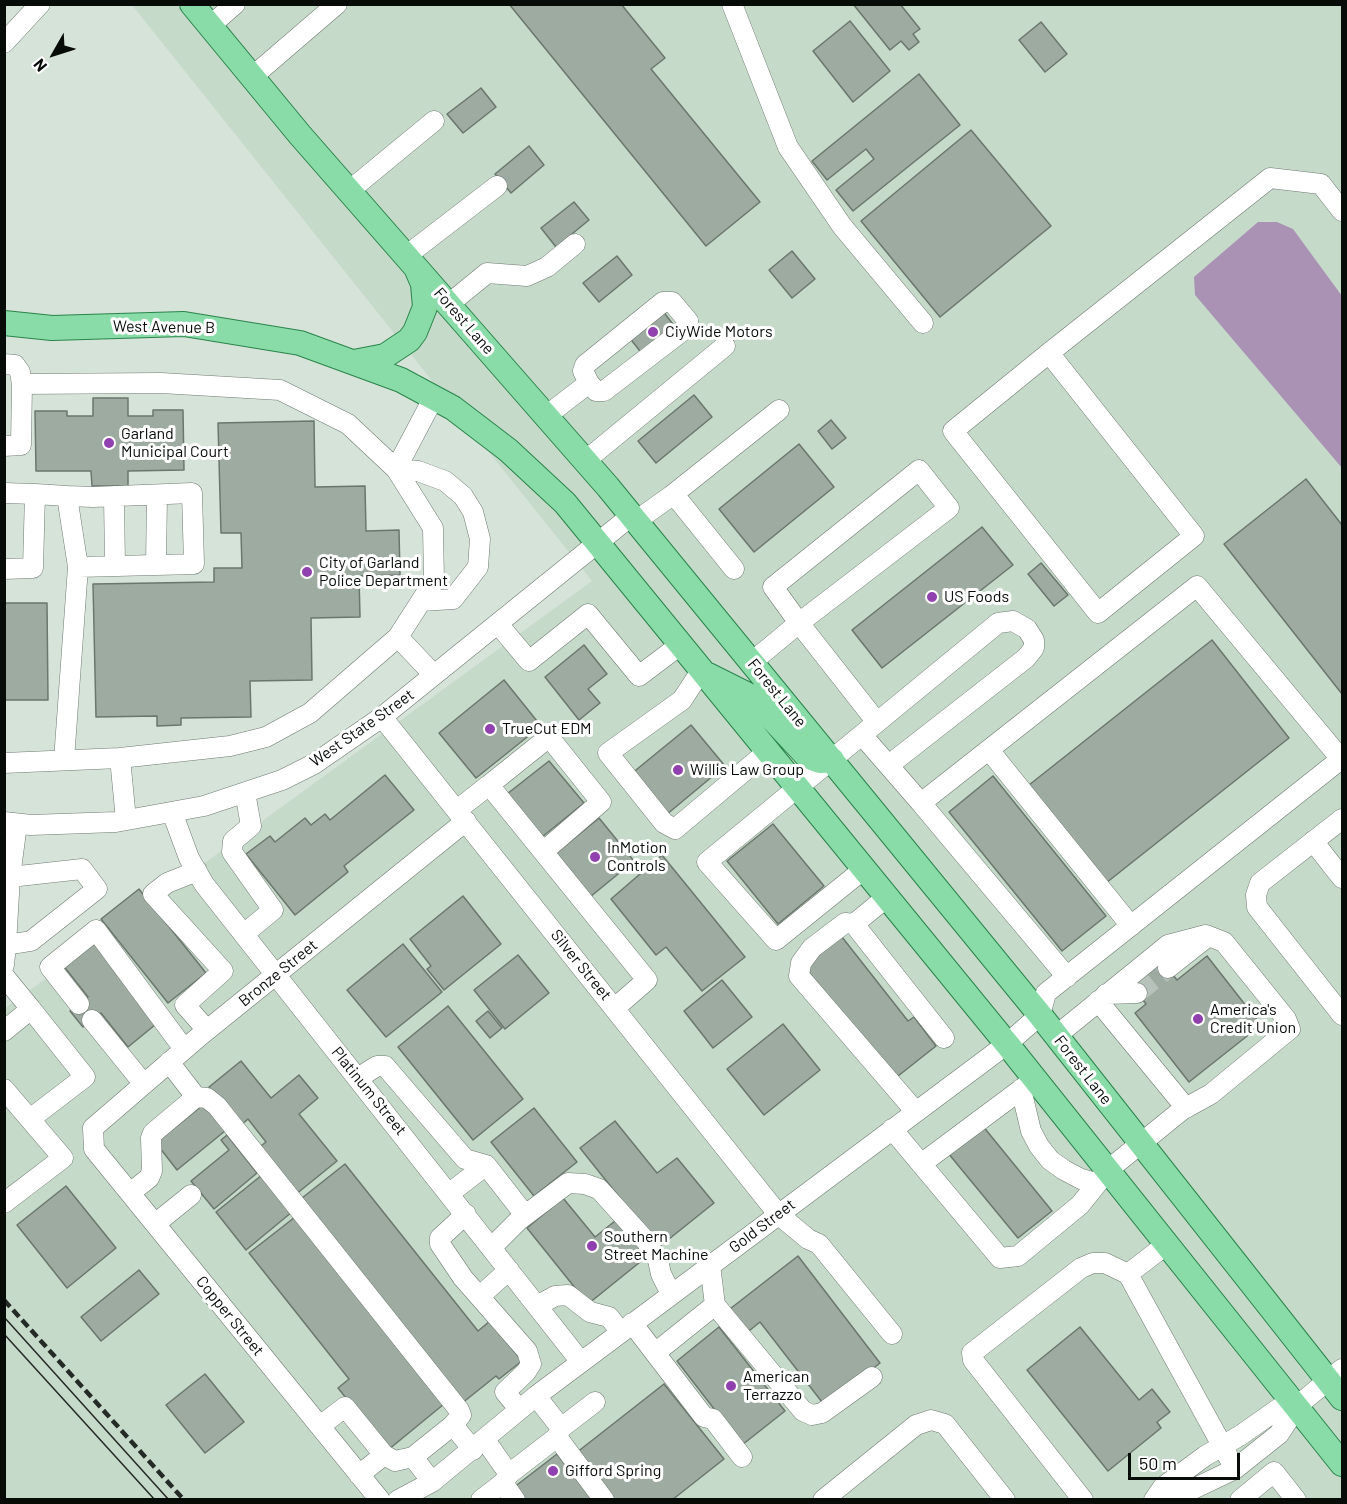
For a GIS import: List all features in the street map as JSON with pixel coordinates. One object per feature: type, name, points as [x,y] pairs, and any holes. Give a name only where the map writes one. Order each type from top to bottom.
[{"type":"main road","name":"Forest Lane","points":[[192,4],[349,191],[634,519],[1338,1383]]},
{"type":"main road","points":[[354,362],[385,356],[409,340],[415,332],[425,307],[423,284],[411,260]]},
{"type":"main road","name":"West Avenue B","points":[[4,323],[52,328],[184,324],[222,328],[300,343],[354,362]]},
{"type":"main road","points":[[354,362],[401,380],[481,428],[564,502],[596,544],[1007,1044],[1028,1084],[1102,1176],[1167,1244],[1342,1464]]},
{"type":"main road","points":[[701,671],[752,697],[807,756],[820,761],[832,760]]},
{"type":"street","points":[[4,42],[40,4]]},
{"type":"street","points":[[210,26],[235,4]]},
{"type":"street","points":[[252,77],[337,4]]},
{"type":"street","points":[[732,4],[788,147],[842,226],[923,323]]},
{"type":"street","points":[[349,191],[435,121]]},
{"type":"street","points":[[1049,353],[1194,536],[1098,613],[952,431],[1049,353],[1270,178],[1321,184],[1342,211]]},
{"type":"street","points":[[411,260],[497,186]]},
{"type":"street","points":[[449,304],[487,273],[527,276],[547,267],[575,244]]},
{"type":"street","points":[[663,302],[672,302],[688,321],[686,329],[604,391],[596,391],[589,383],[584,376],[585,365],[663,302]]},
{"type":"street","points":[[585,461],[725,346]]},
{"type":"street","points":[[4,364],[15,365],[20,372],[22,384],[21,445],[4,446]]},
{"type":"street","points":[[4,763],[120,758],[230,746],[266,737],[310,713],[398,637],[434,580],[433,528],[396,469],[348,424],[280,390],[161,383],[22,384]]},
{"type":"street","points":[[546,416],[589,383]]},
{"type":"street","points":[[396,469],[434,398]]},
{"type":"street","name":"West State Street","points":[[11,823],[30,825],[126,820],[204,806],[282,780],[314,764],[382,717],[596,544],[671,496],[779,410]]},
{"type":"street","points":[[396,469],[418,471],[445,482],[463,496],[473,512],[480,539],[478,567],[453,599],[421,601]]},
{"type":"street","points":[[752,662],[799,623],[950,508],[919,470],[773,587],[799,623],[869,728],[889,765],[1067,976]]},
{"type":"street","points":[[4,493],[67,496],[192,494],[194,564],[78,567]]},
{"type":"street","points":[[4,569],[33,568],[35,494]]},
{"type":"street","points":[[156,565],[157,495]]},
{"type":"street","points":[[64,760],[78,567],[67,496]]},
{"type":"street","points":[[114,496],[115,566]]},
{"type":"street","points":[[671,496],[680,502],[734,569]]},
{"type":"street","points":[[921,803],[1197,586],[1341,759],[1046,993],[1040,1015]]},
{"type":"street","points":[[498,624],[529,661],[588,614],[639,676],[680,645]]},
{"type":"street","points":[[864,869],[776,940],[707,862],[998,623],[1013,621],[1027,629],[1034,640],[1034,648],[1026,658],[889,765]]},
{"type":"street","points":[[398,637],[434,675]]},
{"type":"street","points":[[701,671],[682,700],[608,753],[664,823],[675,829],[767,752]]},
{"type":"street","name":"Silver Street","points":[[382,717],[616,1007],[778,1214],[808,1239],[819,1244],[892,1334]]},
{"type":"street","name":"Bronze Street","points":[[93,1128],[143,1083],[276,975],[461,816],[489,785],[549,737],[601,802],[544,852]]},
{"type":"street","points":[[989,750],[1131,926]]},
{"type":"street","points":[[120,758],[126,820]]},
{"type":"street","points":[[489,785],[647,980],[616,1007]]},
{"type":"street","points":[[244,934],[273,910],[273,906],[232,852],[233,841],[251,826],[245,792]]},
{"type":"street","name":"Platinum Street","points":[[172,812],[189,858],[197,871],[276,975],[581,1362]]},
{"type":"street","points":[[1342,819],[1260,883],[1256,895],[1257,907],[1342,1015]]},
{"type":"street","points":[[7,876],[82,869],[97,889],[31,941],[5,955],[7,876],[11,823]]},
{"type":"street","points":[[1313,842],[1342,878]]},
{"type":"street","points":[[197,871],[166,883],[153,894],[223,971],[185,1005],[207,1030]]},
{"type":"street","points":[[854,924],[887,897]]},
{"type":"street","points":[[916,1112],[800,976],[801,963],[812,948],[845,923],[854,924],[944,1038]]},
{"type":"street","points":[[80,1004],[50,968],[96,930],[177,1055],[196,1096]]},
{"type":"street","points":[[1168,968],[1209,936]]},
{"type":"street","points":[[892,1129],[1000,1258],[1018,1256],[1080,1205],[1102,1176],[1141,1143],[1186,1108],[1211,1094],[1290,1029],[1286,1019],[1224,942],[1209,936],[1168,945],[1056,1036]]},
{"type":"street","points":[[4,976],[85,1077],[30,1119]]},
{"type":"street","points":[[1102,998],[1137,993]]},
{"type":"street","points":[[1102,998],[1186,1108]]},
{"type":"street","points":[[4,1031],[31,1009]]},
{"type":"street","name":"Gold Street","points":[[398,1500],[432,1482],[479,1445],[519,1409],[1007,1044],[1040,1015]]},
{"type":"street","points":[[92,1020],[143,1083]]},
{"type":"street","points":[[358,1078],[376,1066],[385,1066],[465,1159],[486,1165],[525,1215]]},
{"type":"street","points":[[1028,1084],[1031,1131],[1050,1160],[1081,1179],[1102,1176]]},
{"type":"street","points":[[921,1164],[1028,1084]]},
{"type":"street","points":[[4,1089],[63,1158],[4,1203]]},
{"type":"street","points":[[130,1193],[149,1178],[152,1171],[151,1138],[153,1133],[196,1096]]},
{"type":"street","points":[[196,1096],[207,1098],[216,1106],[461,1415],[453,1425],[413,1457],[395,1461],[384,1455],[345,1407],[320,1426]]},
{"type":"street","name":"Copper Street","points":[[93,1128],[94,1149],[380,1500]]},
{"type":"street","points":[[430,1168],[456,1149]]},
{"type":"street","points":[[450,1193],[486,1165]]},
{"type":"street","points":[[492,1247],[525,1215],[568,1183],[585,1184],[599,1189],[646,1241],[658,1260],[661,1274],[671,1294]]},
{"type":"street","points":[[155,1224],[191,1195]]},
{"type":"street","points":[[466,1214],[440,1238],[440,1244],[463,1278],[526,1351],[531,1364],[505,1392],[519,1409]]},
{"type":"street","points":[[1128,1274],[1167,1244]]},
{"type":"street","points":[[1083,1500],[973,1360],[972,1353],[1081,1268],[1093,1263],[1105,1263],[1128,1274],[1235,1469]]},
{"type":"street","points":[[710,1265],[715,1305],[802,1411],[813,1415],[822,1413],[872,1377]]},
{"type":"street","points":[[480,1296],[509,1270]]},
{"type":"street","points":[[537,1306],[555,1296],[568,1295],[590,1312],[609,1317],[626,1328],[655,1353],[704,1417],[713,1419],[742,1457]]},
{"type":"street","points":[[655,1353],[715,1305]]},
{"type":"street","points":[[1154,1500],[1163,1487],[1278,1409],[1297,1406],[1338,1383]]},
{"type":"street","points":[[536,1396],[604,1500]]},
{"type":"street","points":[[481,1500],[595,1402]]},
{"type":"street","points":[[1170,1500],[1235,1469],[1280,1434],[1297,1406]]},
{"type":"street","points":[[823,1500],[916,1425],[931,1420],[945,1424],[1005,1500]]},
{"type":"street","points":[[453,1425],[479,1445],[506,1478],[515,1500]]},
{"type":"street","points":[[359,1475],[384,1455]]},
{"type":"street","points":[[413,1457],[432,1482]]},
{"type":"street","points":[[1242,1499],[1275,1473],[1296,1500]]},
{"type":"shaded area","points":[[132,5],[1342,5],[1342,1499],[5,1499],[4,1009],[592,581]]},
{"type":"shaded area","points":[[1258,222],[1277,222],[1293,229],[1342,296],[1342,468],[1195,295],[1194,277]]},
{"type":"building","points":[[509,4],[621,4],[665,58],[651,69],[760,202],[706,246]]},
{"type":"building","points":[[853,4],[900,4],[920,29],[913,34],[919,42],[909,50],[901,41],[890,50]]},
{"type":"building","points":[[850,21],[890,71],[853,102],[813,51]]},
{"type":"building","points":[[1041,22],[1067,54],[1045,72],[1019,40]]},
{"type":"building","points":[[919,74],[960,125],[853,211],[836,190],[874,159],[866,149],[827,180],[812,161]]},
{"type":"building","points":[[481,88],[496,107],[463,133],[447,114]]},
{"type":"building","points":[[971,130],[1051,226],[940,317],[861,221]]},
{"type":"building","points":[[529,146],[544,165],[511,193],[495,174]]},
{"type":"building","points":[[574,202],[589,220],[556,247],[541,228]]},
{"type":"building","points":[[792,251],[815,279],[792,298],[769,270]]},
{"type":"building","points":[[617,256],[632,275],[599,302],[583,283]]},
{"type":"building","name":"CiyWide Motors","points":[[662,310],[676,328],[643,355],[629,337]]},
{"type":"building","points":[[694,395],[712,417],[656,463],[638,441]]},
{"type":"building","name":"Garland Municipal Court","points":[[93,398],[128,398],[128,416],[153,416],[153,410],[183,410],[184,470],[128,471],[128,486],[92,486],[91,471],[36,471],[35,411],[67,411],[67,416],[93,416]]},
{"type":"building","points":[[831,420],[846,438],[832,449],[818,431]]},
{"type":"building","name":"City of Garland Police Department","points":[[314,421],[315,487],[365,486],[366,531],[399,530],[400,575],[359,576],[360,617],[311,618],[312,680],[250,681],[251,717],[181,718],[181,725],[157,726],[157,716],[96,717],[93,584],[214,582],[214,568],[242,568],[241,533],[221,533],[218,423]]},
{"type":"building","points":[[799,444],[834,487],[754,552],[719,509]]},
{"type":"building","points":[[1306,479],[1342,525],[1342,694],[1224,544]]},
{"type":"building","name":"US Foods","points":[[982,527],[1013,565],[882,668],[852,630]]},
{"type":"building","points":[[1041,563],[1068,595],[1054,606],[1028,574]]},
{"type":"building","points":[[4,603],[47,603],[48,700],[4,700]]},
{"type":"building","points":[[1212,640],[1289,738],[1106,883],[1029,785]]},
{"type":"building","points":[[584,645],[607,674],[588,689],[600,703],[579,720],[545,677]]},
{"type":"building","name":"TrueCut EDM","points":[[504,680],[541,726],[476,778],[439,733]]},
{"type":"building","name":"Willis Law Group","points":[[691,725],[725,766],[666,815],[631,774]]},
{"type":"building","points":[[549,761],[584,803],[542,837],[507,794]]},
{"type":"building","points":[[385,775],[414,810],[344,866],[348,872],[295,915],[246,854],[270,836],[275,842],[305,818],[311,825],[325,814],[330,820]]},
{"type":"building","points":[[993,776],[1106,916],[1062,951],[949,812]]},
{"type":"building","name":"InMotion Controls","points":[[599,818],[634,861],[590,897],[555,854]]},
{"type":"building","points":[[773,824],[824,886],[778,924],[727,861]]},
{"type":"building","points":[[662,855],[745,957],[702,991],[666,947],[656,955],[611,899]]},
{"type":"building","points":[[139,889],[206,973],[168,1003],[101,919]]},
{"type":"building","points":[[463,896],[501,944],[444,990],[427,969],[431,966],[410,939]]},
{"type":"building","points":[[95,937],[161,1020],[128,1047],[101,1013],[83,1027],[70,1011],[88,997],[62,964]]},
{"type":"building","points":[[842,937],[908,1021],[914,1017],[936,1046],[893,1080],[804,966]]},
{"type":"building","points":[[403,944],[442,992],[386,1037],[347,990]]},
{"type":"building","points":[[518,955],[549,993],[505,1029],[474,990]]},
{"type":"building","name":"America's Credit Union","points":[[1207,956],[1261,1025],[1189,1082],[1135,1013],[1146,1004],[1130,984],[1161,960],[1177,980]]},
{"type":"building","points":[[722,980],[752,1017],[713,1048],[684,1011]]},
{"type":"building","points":[[448,1006],[523,1099],[473,1140],[398,1047]]},
{"type":"building","points":[[488,1011],[502,1028],[490,1038],[476,1021]]},
{"type":"building","points":[[783,1024],[820,1070],[764,1115],[727,1069]]},
{"type":"building","points":[[241,1061],[271,1098],[299,1075],[318,1098],[299,1114],[337,1161],[295,1195],[257,1149],[266,1142],[248,1119],[240,1126],[209,1087]]},
{"type":"building","points":[[204,1104],[225,1131],[177,1170],[156,1143]]},
{"type":"building","points":[[534,1108],[577,1162],[534,1196],[491,1142]]},
{"type":"building","points":[[615,1121],[657,1173],[677,1158],[714,1203],[659,1247],[580,1148]]},
{"type":"building","points":[[982,1125],[1052,1211],[1018,1238],[948,1153]]},
{"type":"building","points":[[227,1135],[257,1173],[214,1209],[191,1181],[229,1150],[221,1140]]},
{"type":"building","points":[[345,1164],[478,1331],[490,1321],[522,1361],[499,1379],[496,1376],[461,1404],[297,1202]]},
{"type":"building","points":[[262,1175],[292,1212],[246,1250],[216,1212]]},
{"type":"building","points":[[66,1186],[116,1248],[67,1288],[17,1225]]},
{"type":"building","name":"Southern Street Machine","points":[[563,1198],[595,1237],[620,1217],[650,1254],[588,1304],[527,1228]]},
{"type":"building","points":[[295,1217],[444,1404],[388,1450],[338,1388],[349,1379],[249,1253]]},
{"type":"building","points":[[798,1256],[880,1363],[825,1406],[760,1322],[744,1335],[726,1312]]},
{"type":"building","points":[[139,1270],[159,1294],[101,1341],[81,1317]]},
{"type":"building","name":"American Terrazzo","points":[[719,1327],[785,1411],[742,1445],[677,1361]]},
{"type":"building","points":[[1080,1327],[1139,1400],[1152,1389],[1170,1412],[1157,1422],[1161,1428],[1108,1471],[1027,1370]]},
{"type":"building","points":[[205,1374],[244,1422],[205,1453],[166,1405]]},
{"type":"building","points":[[664,1384],[724,1459],[672,1500],[612,1500],[576,1453]]},
{"type":"building","name":"Gifford Spring","points":[[557,1454],[593,1500],[523,1500],[513,1488]]},
{"type":"tunnel","points":[[1137,993],[1168,968]]},
{"type":"tram line","points":[[4,1317],[169,1500]]},
{"type":"tram line","points":[[4,1334],[155,1500]]},
{"type":"railway","points":[[4,1300],[184,1500]]},
{"type":"place","name":"CiyWide Motors","points":[[653,332]]},
{"type":"place","name":"Garland Municipal Court","points":[[109,443]]},
{"type":"place","name":"City of Garland Police Department","points":[[307,572]]},
{"type":"place","name":"US Foods","points":[[932,597]]},
{"type":"place","name":"TrueCut EDM","points":[[490,729]]},
{"type":"place","name":"Willis Law Group","points":[[678,770]]},
{"type":"place","name":"InMotion Controls","points":[[595,857]]},
{"type":"place","name":"America's Credit Union","points":[[1198,1019]]},
{"type":"place","name":"Southern Street Machine","points":[[592,1246]]},
{"type":"place","name":"American Terrazzo","points":[[731,1386]]},
{"type":"place","name":"Gifford Spring","points":[[553,1471]]}]
